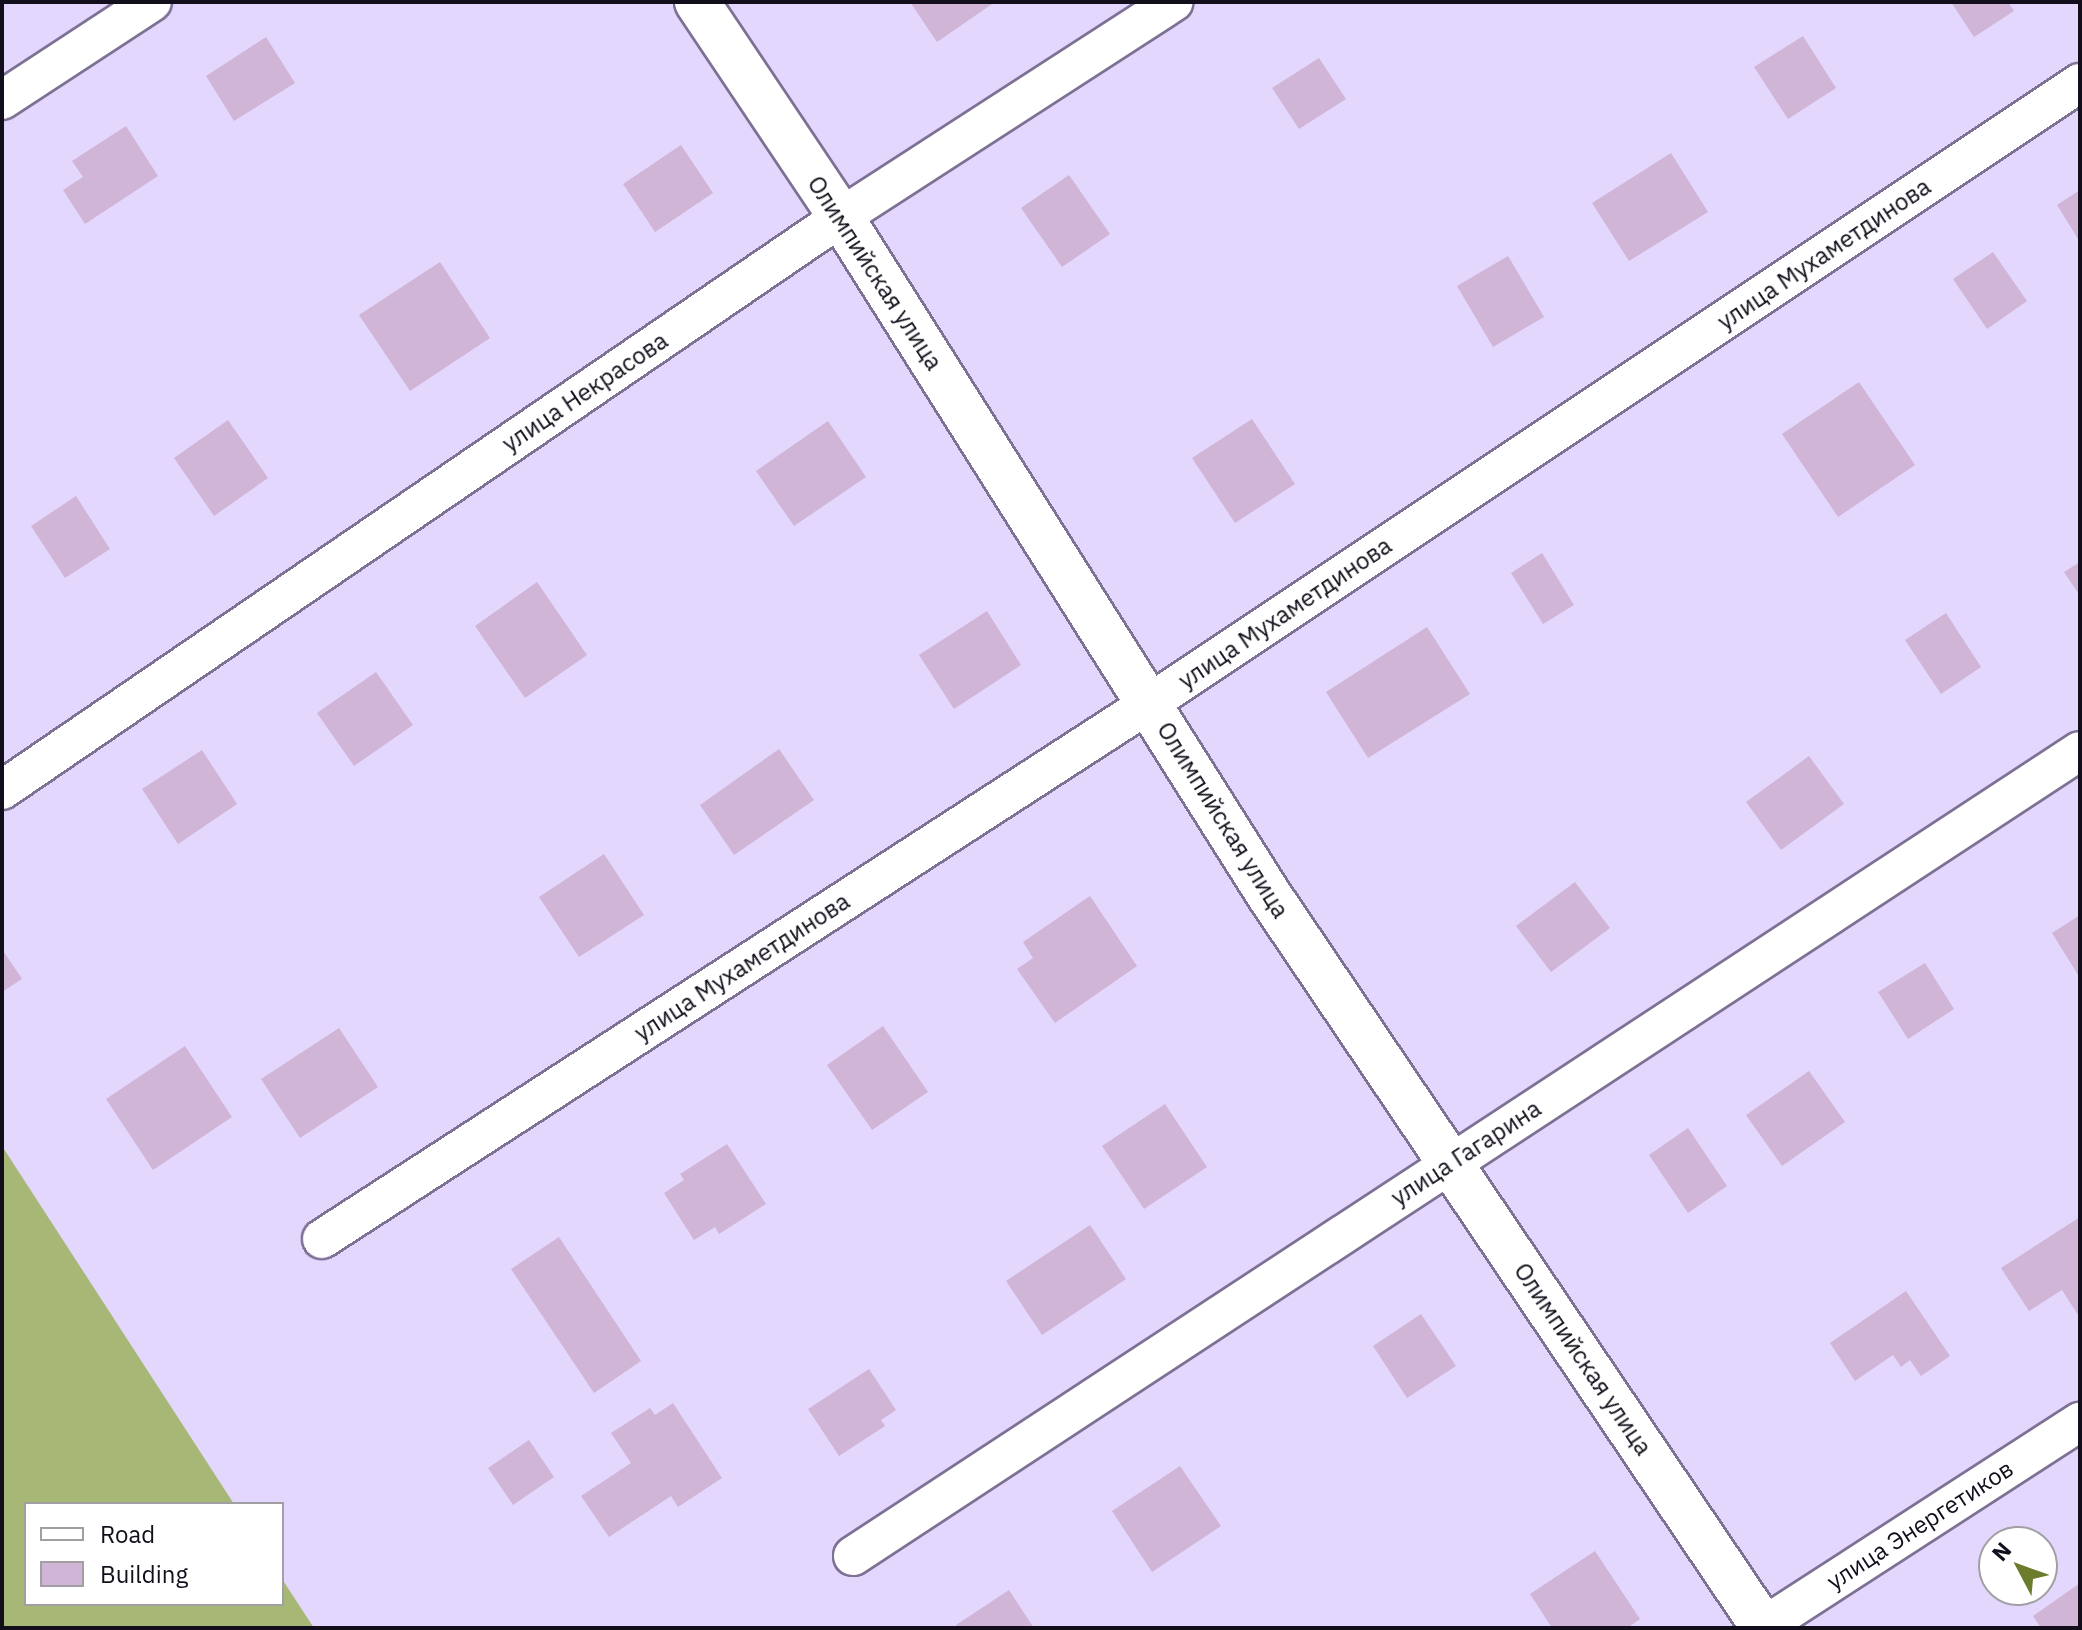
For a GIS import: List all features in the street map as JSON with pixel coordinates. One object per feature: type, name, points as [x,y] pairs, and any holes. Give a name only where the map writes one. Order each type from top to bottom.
[{"type":"street","points":[[2,100],[152,2]]},
{"type":"street","name":"Олимпийская улица","points":[[697,2],[841,217],[1269,895],[1762,1628]]},
{"type":"street","name":"улица Некрасова","points":[[2,790],[841,217],[1173,2]]},
{"type":"street","name":"улица Мухаметдинова","points":[[322,1239],[1150,703],[2080,83]]},
{"type":"street","name":"улица Гагарина","points":[[853,1556],[2080,751]]},
{"type":"street","name":"улица Энергетиков","points":[[1762,1628],[2080,1422]]},
{"type":"green space","points":[[2,1146],[233,1502],[24,1502],[24,1606],[284,1606],[284,1582],[314,1628],[2,1628]]},
{"type":"building","points":[[910,2],[995,2],[937,42]]},
{"type":"building","points":[[1951,2],[2008,2],[2014,11],[1974,37]]},
{"type":"building","points":[[1803,36],[1836,88],[1788,119],[1754,67]]},
{"type":"building","points":[[266,37],[295,83],[234,121],[206,76]]},
{"type":"building","points":[[1319,58],[1346,99],[1299,129],[1272,88]]},
{"type":"building","points":[[126,126],[158,176],[85,224],[63,190],[83,177],[72,161]]},
{"type":"building","points":[[681,145],[713,193],[655,232],[623,184]]},
{"type":"building","points":[[1671,153],[1708,212],[1629,261],[1592,203]]},
{"type":"building","points":[[1069,175],[1110,234],[1062,267],[1021,208]]},
{"type":"building","points":[[2080,190],[2080,242],[2057,205]]},
{"type":"building","points":[[1993,252],[2027,301],[1987,329],[1953,279]]},
{"type":"building","points":[[1508,256],[1544,317],[1493,347],[1457,286]]},
{"type":"building","points":[[440,262],[490,338],[410,391],[359,315]]},
{"type":"building","points":[[1859,382],[1915,465],[1838,517],[1782,434]]},
{"type":"building","points":[[1252,419],[1295,484],[1235,523],[1192,458]]},
{"type":"building","points":[[228,420],[268,478],[214,516],[174,458]]},
{"type":"building","points":[[828,421],[866,477],[794,526],[756,471]]},
{"type":"building","points":[[76,496],[110,549],[65,578],[31,526]]},
{"type":"building","points":[[1542,553],[1574,605],[1543,624],[1511,573]]},
{"type":"building","points":[[2080,562],[2080,596],[2064,572]]},
{"type":"building","points":[[537,582],[587,655],[525,698],[475,626]]},
{"type":"building","points":[[987,611],[1021,665],[954,709],[919,655]]},
{"type":"building","points":[[1946,613],[1981,667],[1941,694],[1905,640]]},
{"type":"building","points":[[1427,627],[1470,694],[1368,758],[1326,692]]},
{"type":"building","points":[[376,672],[413,725],[354,766],[317,713]]},
{"type":"building","points":[[779,749],[814,800],[734,855],[700,805]]},
{"type":"building","points":[[202,750],[237,804],[178,844],[142,789]]},
{"type":"building","points":[[1809,756],[1844,804],[1781,850],[1746,802]]},
{"type":"building","points":[[604,854],[644,915],[579,957],[539,897]]},
{"type":"building","points":[[1575,882],[1610,928],[1551,972],[1516,926]]},
{"type":"building","points":[[1090,896],[1137,966],[1055,1023],[1017,969],[1033,958],[1023,942]]},
{"type":"building","points":[[2080,915],[2080,978],[2052,933]]},
{"type":"building","points":[[2,949],[22,979],[2,992]]},
{"type":"building","points":[[1925,963],[1954,1009],[1908,1039],[1878,992]]},
{"type":"building","points":[[883,1026],[928,1092],[872,1130],[827,1065]]},
{"type":"building","points":[[339,1028],[378,1087],[300,1138],[261,1079]]},
{"type":"building","points":[[185,1046],[232,1117],[153,1170],[106,1099]]},
{"type":"building","points":[[1809,1071],[1845,1122],[1782,1166],[1746,1115]]},
{"type":"building","points":[[1165,1104],[1207,1167],[1144,1209],[1102,1146]]},
{"type":"building","points":[[1688,1128],[1727,1186],[1688,1213],[1649,1155]]},
{"type":"building","points":[[727,1144],[766,1204],[719,1234],[715,1227],[694,1240],[664,1193],[684,1180],[680,1174]]},
{"type":"building","points":[[2080,1217],[2080,1318],[2062,1290],[2029,1311],[2001,1268]]},
{"type":"building","points":[[1090,1225],[1126,1279],[1042,1335],[1006,1281]]},
{"type":"building","points":[[559,1237],[641,1361],[594,1393],[511,1269]]},
{"type":"building","points":[[1906,1291],[1950,1356],[1921,1376],[1910,1360],[1901,1367],[1893,1355],[1855,1381],[1830,1343]]},
{"type":"building","points":[[1421,1314],[1456,1366],[1407,1398],[1373,1346]]},
{"type":"building","points":[[869,1369],[896,1410],[881,1420],[885,1426],[839,1456],[808,1409]]},
{"type":"building","points":[[673,1403],[722,1478],[678,1507],[671,1496],[609,1537],[581,1496],[631,1463],[611,1433],[650,1408],[655,1415]]},
{"type":"building","points":[[529,1440],[554,1477],[513,1505],[488,1468]]},
{"type":"building","points":[[1180,1466],[1221,1526],[1152,1572],[1112,1511]]},
{"type":"building","points":[[1595,1551],[1640,1619],[1627,1628],[1552,1628],[1530,1594]]},
{"type":"building","points":[[2080,1583],[2080,1628],[2041,1628],[2033,1616],[2047,1606],[2058,1606],[2058,1598]]},
{"type":"building","points":[[1009,1590],[1034,1628],[958,1628],[956,1625]]}]
